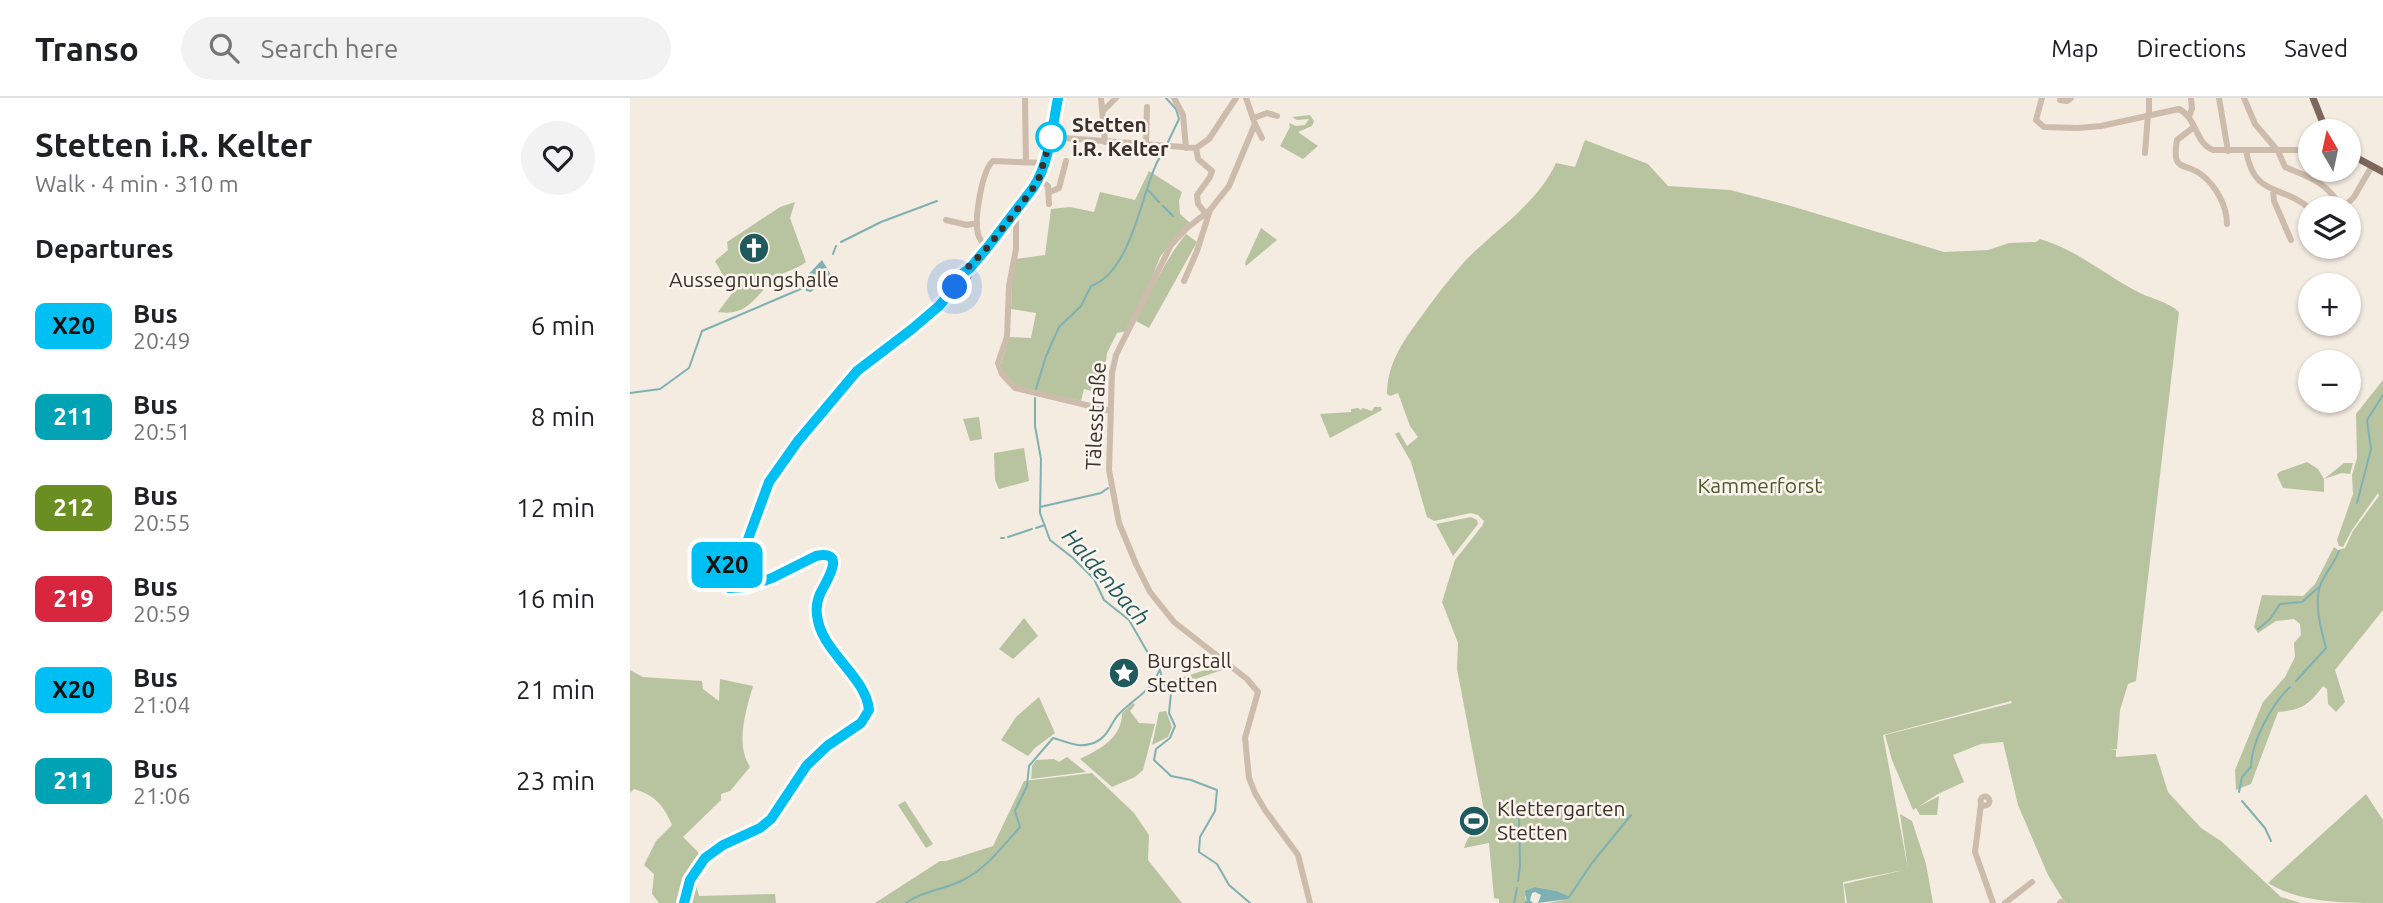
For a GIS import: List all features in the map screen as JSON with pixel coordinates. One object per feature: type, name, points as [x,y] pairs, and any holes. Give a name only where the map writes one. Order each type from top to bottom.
[{"type":"main road","points":[[684,903],[690,880],[705,858],[723,845],[760,828],[771,819],[807,765],[827,746],[861,723],[869,710],[863,692],[823,635],[818,622],[819,597],[833,570],[829,557],[816,556],[772,578],[736,589],[723,583],[722,571],[744,548],[763,495],[777,469],[847,382],[862,366],[928,316],[969,275],[970,268],[1014,214],[1039,178],[1051,137],[1058,98]]},
{"type":"main road","points":[[2314,98],[2322,119]]},
{"type":"main road","points":[[2361,160],[2383,172]]},
{"type":"street","points":[[1025,98],[1026,163]]},
{"type":"street","points":[[1101,98],[1105,142]]},
{"type":"street","points":[[1103,111],[1116,98]]},
{"type":"street","points":[[1174,98],[1183,115],[1185,148]]},
{"type":"street","points":[[1051,137],[1196,148],[1209,139],[1236,98]]},
{"type":"street","points":[[1246,98],[1262,138]]},
{"type":"street","points":[[2042,98],[2036,120],[2044,127],[2101,126],[2179,109],[2189,116],[2207,148],[2228,151],[2298,150]]},
{"type":"street","points":[[2060,100],[2067,102],[2071,98]]},
{"type":"street","points":[[2145,153],[2149,98]]},
{"type":"street","points":[[2189,116],[2192,109],[2191,98]]},
{"type":"street","points":[[2219,98],[2228,151]]},
{"type":"street","points":[[2244,98],[2255,124],[2278,151],[2285,167],[2319,181],[2334,196]]},
{"type":"street","points":[[1146,145],[1147,107]]},
{"type":"street","points":[[1184,281],[1197,251],[1208,212],[1229,186],[1254,121],[1266,113],[1277,117]]},
{"type":"street","points":[[2194,127],[2177,140],[2176,160],[2181,166],[2201,173],[2208,181],[2225,205],[2227,224]]},
{"type":"street","points":[[1196,148],[1198,159],[1212,170],[1197,195],[1198,204],[1208,212]]},
{"type":"street","points":[[2246,151],[2253,175],[2259,183],[2298,200]]},
{"type":"street","points":[[987,248],[978,235],[977,223],[984,174],[989,164],[993,161],[1044,163]]},
{"type":"street","points":[[1050,192],[1059,188],[1066,161]]},
{"type":"street","points":[[2355,196],[2372,166]]},
{"type":"street","points":[[1039,178],[1048,186],[1048,204]]},
{"type":"street","points":[[2273,189],[2274,201],[2291,240]]},
{"type":"street","name":"Tälesstraße","points":[[1208,212],[1171,245],[1113,363],[1109,470],[1119,524],[1143,580],[1159,604],[1185,631],[1247,679],[1258,692],[1245,738],[1249,778],[1265,810],[1298,855],[1310,903]]},
{"type":"street","points":[[1014,214],[1016,249],[1009,286],[1007,337],[998,363],[1002,374],[1015,388],[1111,411]]},
{"type":"street","points":[[946,220],[967,225],[977,223]]},
{"type":"street","points":[[1981,804],[1975,852],[1993,903]]},
{"type":"street","points":[[2005,903],[2032,882]]},
{"type":"green space","points":[[1310,115],[1314,121],[1312,126],[1298,132],[1318,146],[1303,159],[1280,146],[1290,127],[1289,123],[1296,126],[1305,125],[1309,119],[1297,120],[1292,117]]},
{"type":"green space","name":"Kammerforst","points":[[1585,140],[1648,164],[1668,186],[1730,190],[1944,252],[1988,250],[2009,243],[2036,242],[2040,239],[2079,256],[2128,286],[2179,312],[2136,681],[2128,684],[2120,710],[2117,749],[2110,750],[2116,750],[2116,757],[2156,754],[2168,792],[2201,828],[2221,841],[2281,897],[2301,903],[2065,903],[2048,875],[2018,805],[2003,742],[1981,744],[1953,755],[1964,782],[1918,807],[1939,796],[1937,815],[1920,815],[1916,808],[1913,810],[1892,760],[1885,735],[2012,703],[2011,701],[1883,735],[1908,869],[1900,814],[1912,821],[1926,864],[1933,903],[1847,903],[1844,884],[1904,870],[1843,882],[1845,903],[1549,903],[1569,896],[1535,887],[1525,897],[1527,903],[1499,903],[1499,899],[1494,898],[1489,843],[1464,848],[1485,816],[1457,669],[1458,643],[1442,602],[1455,560],[1484,521],[1471,513],[1434,521],[1427,517],[1411,462],[1395,434],[1399,432],[1407,446],[1418,437],[1410,426],[1398,393],[1390,396],[1387,394],[1388,383],[1401,346],[1447,283],[1465,261],[1527,204],[1548,178],[1556,163],[1575,167]]},
{"type":"green space","points":[[1149,171],[1182,192],[1179,201],[1180,214],[1190,223],[1160,257],[1127,331],[1117,333],[1107,353],[1102,394],[1084,389],[1081,401],[1016,386],[1003,373],[1001,364],[1009,337],[1031,338],[1036,313],[1011,309],[1016,259],[1045,255],[1051,209],[1070,207],[1094,212],[1100,192],[1135,200]]},
{"type":"green space","points":[[795,202],[790,218],[806,262],[777,277],[745,308],[729,313],[718,312],[736,288],[724,277],[715,261],[728,250],[727,242],[780,207]]},
{"type":"green space","points":[[1261,228],[1277,240],[1246,266],[1245,263]]},
{"type":"green space","points":[[1186,234],[1197,242],[1149,328],[1136,321],[1165,265]]},
{"type":"green space","points":[[2383,380],[2383,610],[2335,670],[2345,702],[2336,712],[2328,704],[2327,689],[2323,686],[2304,705],[2278,712],[2251,784],[2236,790],[2235,770],[2263,702],[2285,677],[2295,657],[2294,643],[2301,635],[2300,624],[2294,619],[2276,621],[2258,633],[2254,627],[2262,595],[2303,596],[2315,584],[2334,547],[2338,550],[2345,548],[2353,531],[2379,496],[2378,493],[2352,530],[2343,547],[2339,546],[2337,540],[2353,494],[2352,475],[2357,458],[2356,414],[2361,413],[2361,408]]},
{"type":"green space","points":[[1374,407],[1381,407],[1382,410],[1330,438],[1320,414],[1351,412],[1351,409],[1358,408],[1372,411]]},
{"type":"green space","points":[[979,417],[982,439],[970,441],[963,419]]},
{"type":"green space","points":[[1024,448],[1029,481],[999,489],[995,480],[994,453]]},
{"type":"green space","points":[[2307,462],[2318,469],[2324,479],[2324,492],[2283,488],[2277,475],[2279,472]]},
{"type":"green space","points":[[2344,463],[2353,463],[2350,474],[2342,473],[2324,479]]},
{"type":"green space","points":[[1471,517],[1477,520],[1478,524],[1453,556],[1436,524]]},
{"type":"green space","points":[[1024,618],[1038,636],[1013,659],[999,649]]},
{"type":"green space","points":[[1227,663],[1231,667],[1169,688],[1165,683]]},
{"type":"green space","points":[[630,670],[643,677],[702,681],[703,689],[719,701],[720,679],[753,686],[743,737],[743,748],[750,767],[730,791],[721,794],[721,800],[683,837],[701,855],[690,872],[680,903],[659,903],[652,894],[654,874],[644,865],[656,841],[672,825],[666,812],[653,798],[634,789],[630,793]]},
{"type":"green space","points":[[1039,697],[1055,733],[1028,756],[1001,740],[1016,717]]},
{"type":"green space","points":[[1133,703],[1135,705],[1130,711],[1139,723],[1155,724],[1143,770],[1135,777],[1112,787],[1080,759],[1102,747],[1114,736],[1122,713]]},
{"type":"green space","points":[[1166,711],[1172,727],[1168,737],[1152,745],[1159,712]]},
{"type":"green space","points":[[863,714],[864,716],[805,764],[765,822],[708,851],[707,849],[766,817],[800,765],[821,745],[850,727]]},
{"type":"green space","points":[[1067,757],[1086,772],[1031,779],[1032,766],[1036,760],[1054,759],[1059,762]]},
{"type":"green space","points":[[1092,773],[1134,813],[1149,835],[1148,860],[1182,903],[875,903],[940,861],[993,846],[1024,781]]},
{"type":"green space","points":[[2366,794],[2383,820],[2383,903],[2308,898],[2294,895],[2268,883]]},
{"type":"green space","points":[[905,801],[933,844],[926,848],[898,805]]},
{"type":"green space","points":[[695,881],[699,896],[775,894],[776,903],[688,903]]},
{"type":"water","points":[[822,260],[831,275],[823,289],[816,287],[811,292],[806,291],[803,280]]},
{"type":"water","points":[[1535,887],[1557,891],[1569,896],[1569,899],[1538,903],[1541,895],[1535,892],[1530,900],[1533,903],[1527,903],[1525,891]]},
{"type":"waterway","name":"Haldenbach","points":[[1166,98],[1176,109],[1179,119],[1168,142]]},
{"type":"waterway","name":"Haldenbach","points":[[1036,389],[1046,356],[1059,327],[1081,306],[1091,286],[1104,278],[1124,251],[1156,164],[1166,147]]},
{"type":"waterway","points":[[1148,190],[1159,202]]},
{"type":"waterway","points":[[841,242],[881,222],[937,201]]},
{"type":"waterway","points":[[1163,206],[1173,216]]},
{"type":"waterway","points":[[833,254],[836,246]]},
{"type":"waterway","points":[[630,393],[660,389],[689,368],[702,331],[803,288]]},
{"type":"waterway","points":[[2357,503],[2371,449],[2367,420],[2383,395]]},
{"type":"waterway","name":"Haldenbach","points":[[1035,398],[1035,426],[1041,459],[1040,513],[1050,540],[1094,579],[1104,600],[1129,620],[1152,660],[1159,667],[1164,684],[1171,693],[1169,713],[1175,726],[1170,738],[1156,749],[1154,760],[1171,776],[1217,790],[1215,811],[1200,837],[1199,852],[1217,864],[1229,885],[1250,903]]},
{"type":"waterway","points":[[1040,507],[1101,493],[1108,488]]},
{"type":"waterway","points":[[1036,528],[1045,525]]},
{"type":"waterway","points":[[1008,537],[1032,529]]},
{"type":"waterway","points":[[2296,681],[2326,648],[2319,617],[2318,593],[2339,551]]},
{"type":"waterway","points":[[2258,629],[2270,619],[2280,604],[2302,602],[2319,587]]},
{"type":"waterway","points":[[906,903],[920,895],[963,880],[987,863],[1020,827],[1015,811],[1027,786],[1029,766],[1053,738],[1081,745],[1099,740],[1119,714],[1152,684],[1159,671]]},
{"type":"waterway","points":[[2239,792],[2242,777],[2251,767],[2255,746],[2264,724],[2276,703],[2290,687]]},
{"type":"waterway","points":[[2242,801],[2265,828],[2271,841]]},
{"type":"waterway","points":[[1518,881],[1519,815]]},
{"type":"waterway","points":[[1569,897],[1592,863],[1631,815]]},
{"type":"waterway","points":[[1514,903],[1517,888]]},
{"type":"bus line","name":"X20","points":[[684,903],[690,880],[705,858],[723,845],[760,828],[771,819],[807,765],[827,746],[861,723],[869,710],[863,692],[823,635],[818,622],[819,597],[834,566],[829,557],[816,556],[772,578],[736,589],[723,583],[722,571],[744,548],[769,482],[807,430],[857,371],[939,306],[955,287],[959,276],[970,268],[987,248],[1033,188],[1048,150],[1058,98]]},
{"type":"place","name":"Stetten i.R. Kelter","points":[[1051,137]]},
{"type":"place","name":"Aussegnungshalle","points":[[754,248]]},
{"type":"place","name":"Burgstall Stetten","points":[[1124,673]]},
{"type":"place","name":"Klettergarten Stetten","points":[[1474,821]]},
{"type":"route","points":[[955,287],[959,276],[970,268],[987,248],[1033,188],[1039,178],[1051,137]]}]
